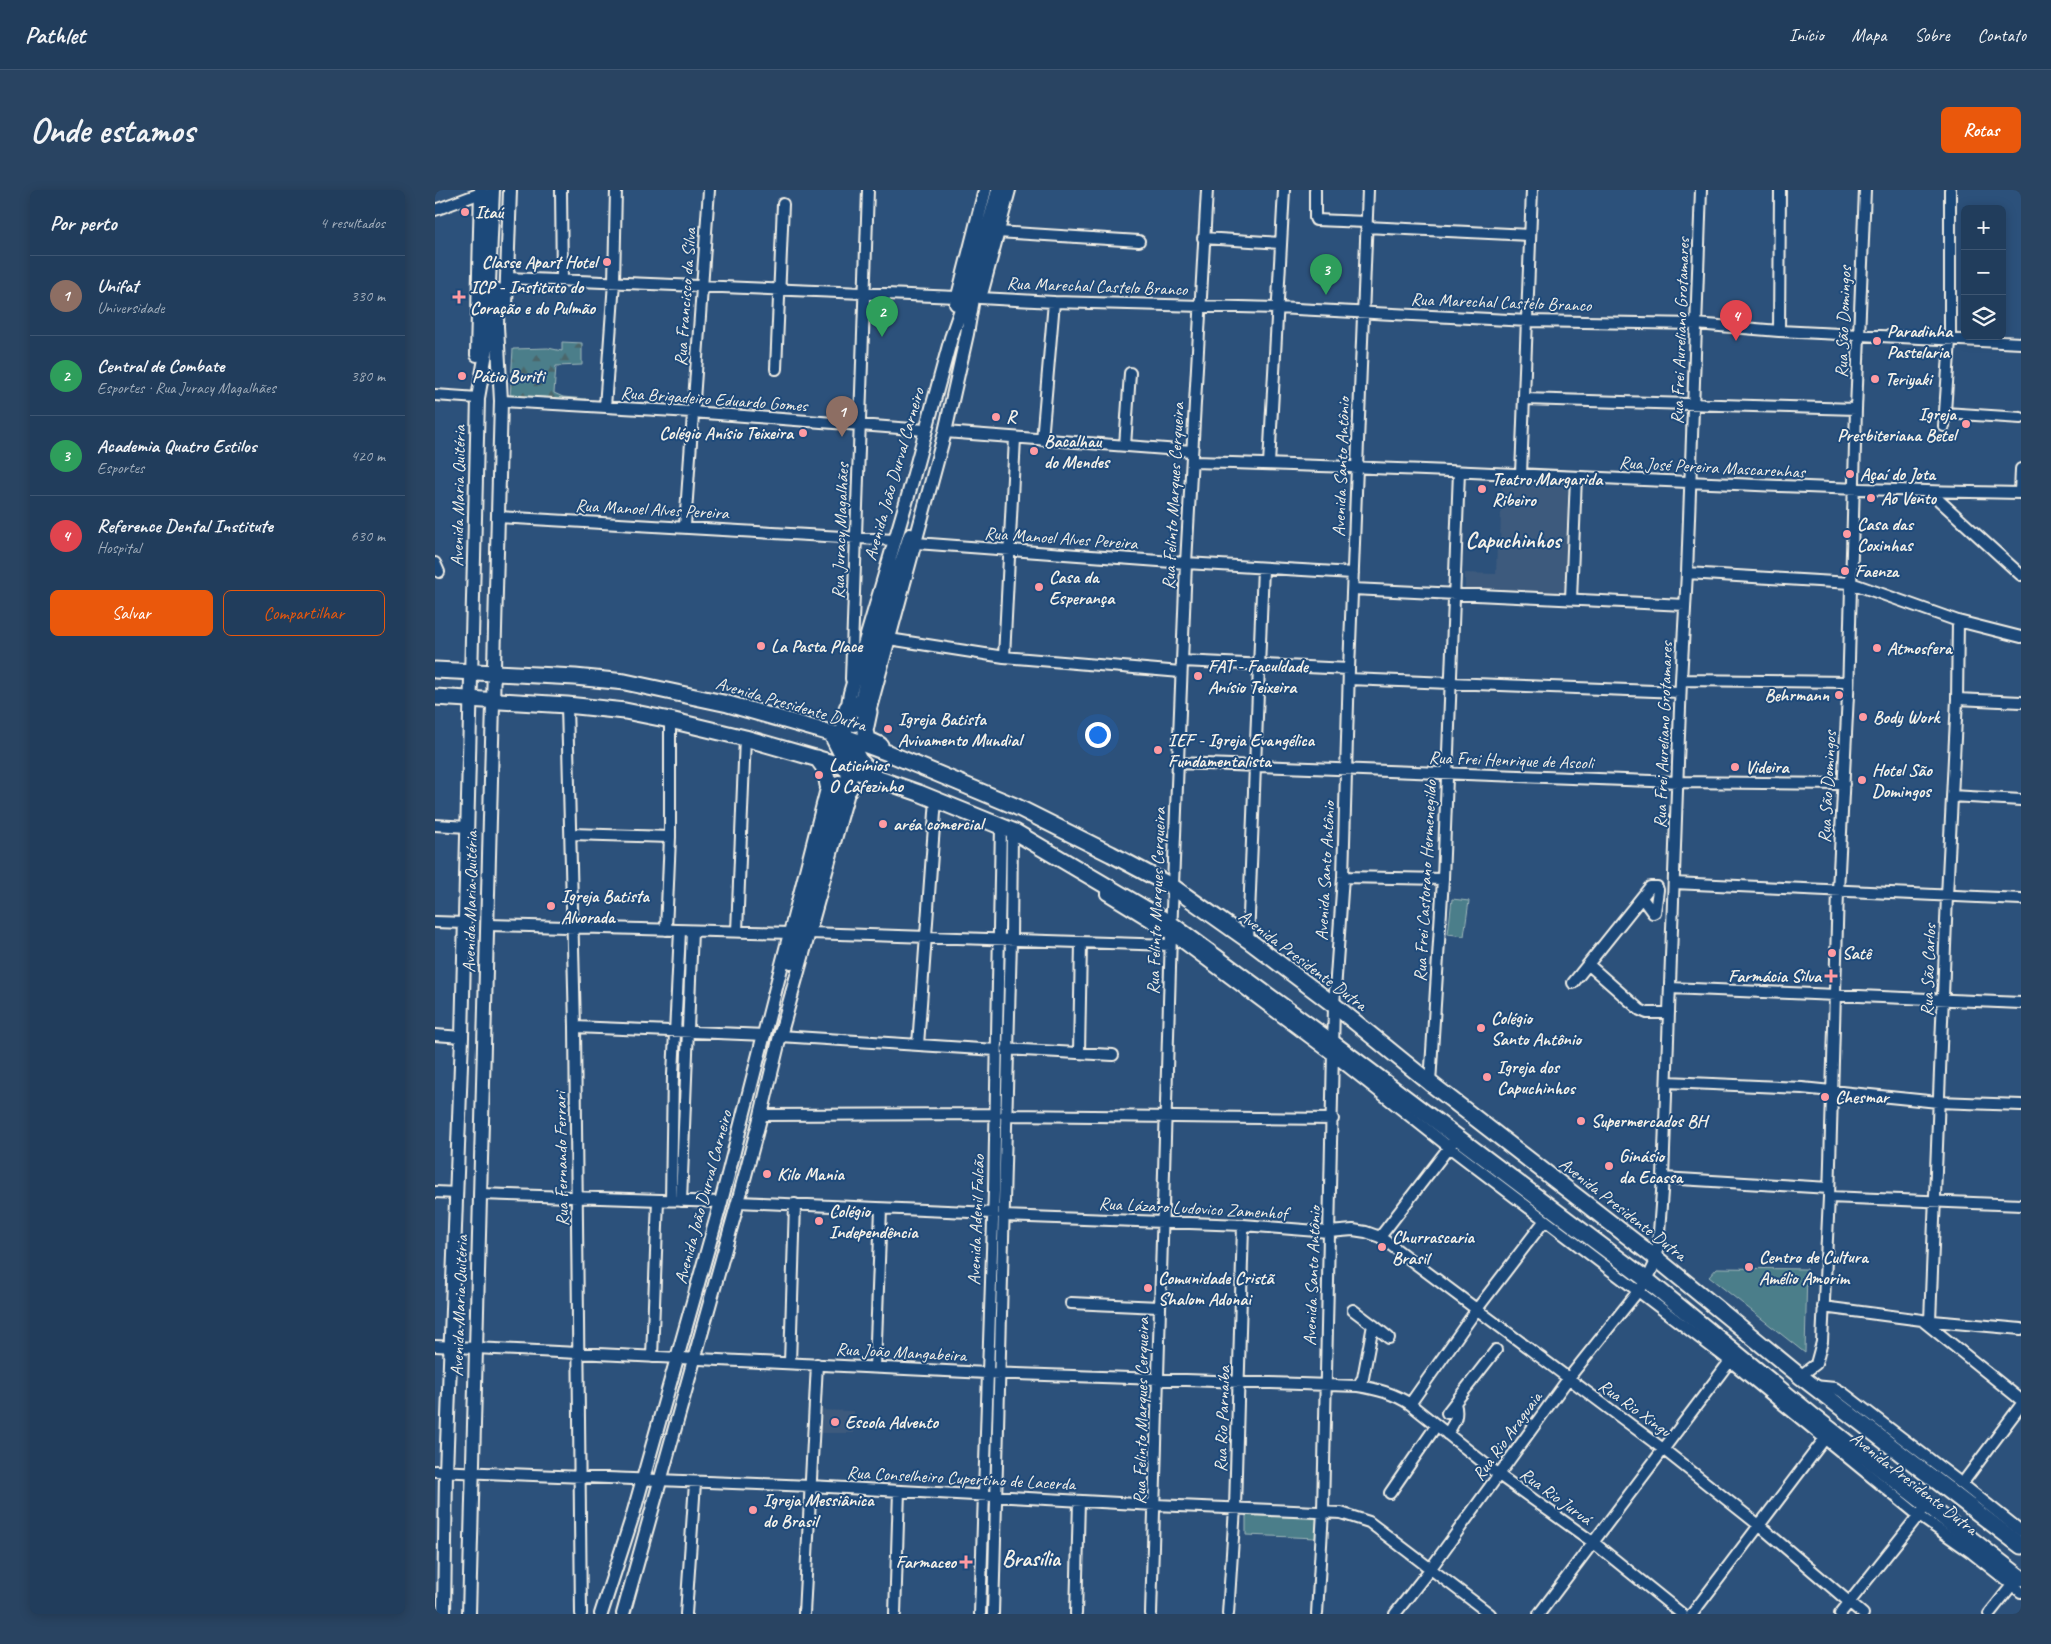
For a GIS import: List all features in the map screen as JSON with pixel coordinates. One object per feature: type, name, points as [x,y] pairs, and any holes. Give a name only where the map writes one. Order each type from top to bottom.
[{"type":"highway","name":"Avenida Presidente Dutra","points":[[435,670],[575,677],[625,682],[728,704],[848,738],[1015,806],[1173,887],[1335,1005],[1430,1083],[1657,1259],[1800,1376],[2021,1546]]},
{"type":"highway","name":"Avenida Presidente Dutra","points":[[435,697],[567,704],[625,711],[670,720],[745,738],[849,768],[936,799],[1009,830],[1171,929],[1334,1050],[1591,1246],[1647,1280],[1712,1340],[1813,1416],[1923,1510],[1966,1536],[2016,1582]]},
{"type":"highway","points":[[816,729],[838,721],[856,706]]},
{"type":"highway","points":[[838,789],[875,778],[859,760],[844,732],[844,727],[856,706]]},
{"type":"highway","points":[[856,706],[867,739],[888,753]]},
{"type":"highway","points":[[832,735],[849,768],[838,789]]},
{"type":"highway","points":[[817,758],[838,789]]},
{"type":"highway","points":[[1769,1392],[1813,1416]]},
{"type":"highway","points":[[1891,1446],[1907,1442]]},
{"type":"highway","points":[[1966,1536],[1972,1553]]},
{"type":"main road","name":"Avenida Maria Quitéria","points":[[469,1614],[501,400],[497,326],[500,190]]},
{"type":"main road","points":[[501,400],[510,190]]},
{"type":"main road","points":[[951,338],[957,297],[985,190]]},
{"type":"main road","name":"Avenida João Durval Carneiro","points":[[856,706],[894,540],[906,503],[951,338],[981,252],[998,190]]},
{"type":"main road","points":[[967,334],[980,298],[1009,190]]},
{"type":"main road","name":"Avenida Maria Quitéria","points":[[444,1614],[441,1471],[452,1347],[462,1037],[478,397],[486,353],[485,191]]},
{"type":"main road","name":"Avenida João Durval Carneiro","points":[[856,706],[889,639],[916,543],[924,506],[945,432],[967,334],[981,252]]},
{"type":"main road","points":[[899,567],[906,503]]},
{"type":"main road","points":[[856,706],[885,608],[911,534],[924,506]]},
{"type":"main road","points":[[473,620],[477,627],[485,630],[491,628],[496,622]]},
{"type":"main road","points":[[765,1035],[775,1023],[838,789]]},
{"type":"main road","name":"Avenida João Durval Carneiro","points":[[601,1614],[642,1479],[721,1202],[790,933],[838,789]]},
{"type":"main road","name":"Avenida João Durval Carneiro","points":[[623,1614],[738,1202],[780,1036],[810,933],[838,789]]},
{"type":"main road","points":[[467,821],[479,811],[489,814]]},
{"type":"main road","points":[[775,1023],[780,1036]]},
{"type":"main road","points":[[613,1575],[615,1587],[622,1590],[627,1587],[637,1566]]},
{"type":"street","points":[[561,190],[562,280]]},
{"type":"street","points":[[605,407],[614,282],[616,190]]},
{"type":"street","name":"Rua Francisco da Silva","points":[[685,526],[709,190]]},
{"type":"street","name":"Rua Juracy Magalhães","points":[[856,706],[856,539],[868,190]]},
{"type":"street","name":"Rua Felinto Marques Cerqueira","points":[[1151,1614],[1159,1307],[1167,1117],[1170,945],[1185,563],[1207,190]]},
{"type":"street","points":[[1269,464],[1284,190]]},
{"type":"street","points":[[1315,190],[1316,220],[1530,236]]},
{"type":"street","name":"Avenida Santo Antônio","points":[[1317,1614],[1323,1511],[1335,1005],[1343,877],[1367,190]]},
{"type":"street","points":[[1521,474],[1532,190]]},
{"type":"street","name":"Rua Frei Aureliano Grotamares","points":[[1647,1280],[1657,1259],[1663,1178],[1701,190]]},
{"type":"street","points":[[1779,331],[1780,190]]},
{"type":"street","name":"Rua São Domingos","points":[[1800,1376],[1814,1366],[1819,1358],[1822,1342],[1829,1192],[1838,890],[1848,682],[1858,335],[1865,190]]},
{"type":"street","points":[[1944,426],[1950,340],[1950,190]]},
{"type":"street","points":[[435,210],[485,191]]},
{"type":"street","points":[[776,369],[783,204]]},
{"type":"street","points":[[998,232],[1139,241]]},
{"type":"street","points":[[1203,238],[1281,242]]},
{"type":"street","points":[[507,278],[957,297]]},
{"type":"street","name":"Rua Marechal Castelo Branco","points":[[980,298],[1054,302],[1277,308],[1528,321],[1696,324],[1779,331],[2021,343]]},
{"type":"street","points":[[1042,440],[1054,302]]},
{"type":"street","points":[[1125,446],[1130,373]]},
{"type":"street","points":[[435,395],[478,397]]},
{"type":"street","points":[[1524,399],[1856,409]]},
{"type":"street","name":"Rua Brigadeiro Eduardo Gomes","points":[[501,400],[692,412],[925,430]]},
{"type":"street","points":[[1945,413],[2021,418]]},
{"type":"street","points":[[945,432],[1192,451]]},
{"type":"street","points":[[1004,657],[1015,438]]},
{"type":"street","name":"Rua José Pereira Mascarenhas","points":[[1192,462],[1690,481],[1931,493],[2020,493]]},
{"type":"street","points":[[2020,493],[2021,469]]},
{"type":"street","name":"Rua Frei Castorano Hermenegildo","points":[[1430,1083],[1443,879],[1459,472]]},
{"type":"street","points":[[1571,598],[1576,477]]},
{"type":"street","points":[[1931,493],[2021,575]]},
{"type":"street","name":"Rua Manoel Alves Pereira","points":[[498,517],[685,526],[856,539],[894,540]]},
{"type":"street","name":"Rua Manoel Alves Pereira","points":[[916,543],[1185,563],[1353,573]]},
{"type":"street","points":[[1248,940],[1263,568]]},
{"type":"street","points":[[1687,573],[1851,583],[1958,620],[2021,637]]},
{"type":"street","points":[[1353,590],[1685,604]]},
{"type":"street","name":"Rua São Carlos","points":[[1926,1321],[1935,1202],[1957,699],[1958,620]]},
{"type":"street","points":[[889,639],[1004,657],[1181,667],[1258,664],[1450,683],[1681,692]]},
{"type":"street","points":[[1681,680],[1848,682]]},
{"type":"street","points":[[1957,699],[2021,702]]},
{"type":"street","name":"Rua Fernando Ferrari","points":[[567,704],[575,1027],[581,1614]]},
{"type":"street","points":[[666,930],[670,837],[670,720]]},
{"type":"street","points":[[737,931],[745,738]]},
{"type":"street","name":"Rua Frei Henrique de Ascoli","points":[[1178,763],[1678,782],[1844,784]]},
{"type":"street","points":[[1953,796],[2021,800]]},
{"type":"street","points":[[918,1046],[936,799]]},
{"type":"street","points":[[435,826],[467,821]]},
{"type":"street","name":"Avenida Adenil Falcão","points":[[980,1614],[987,1373],[996,1270],[1009,830]]},
{"type":"street","points":[[571,834],[670,837]]},
{"type":"street","points":[[1343,877],[1443,879]]},
{"type":"street","points":[[1674,883],[2021,900]]},
{"type":"street","points":[[1573,983],[1642,898]]},
{"type":"street","points":[[435,922],[465,923]]},
{"type":"street","points":[[487,925],[790,933]]},
{"type":"street","points":[[676,1201],[673,1074],[680,931]]},
{"type":"street","points":[[676,1201],[686,1074],[692,931]]},
{"type":"street","points":[[810,933],[1170,945]]},
{"type":"street","points":[[1079,1053],[1081,943]]},
{"type":"street","points":[[1589,965],[1640,1010],[1647,1013],[1669,1013]]},
{"type":"street","points":[[1670,988],[2021,1004]]},
{"type":"street","points":[[575,1027],[765,1035]]},
{"type":"street","points":[[435,1035],[462,1037]]},
{"type":"street","points":[[780,1036],[918,1046],[1113,1055]]},
{"type":"street","points":[[673,1074],[686,1074]]},
{"type":"street","points":[[1667,1082],[1802,1088],[1938,1102],[2021,1105]]},
{"type":"street","points":[[761,1115],[1000,1115],[1333,1119]]},
{"type":"street","points":[[1380,1237],[1453,1142]]},
{"type":"street","name":"Avenida Presidente Dutra","points":[[1496,1174],[1545,1220],[1591,1246],[1638,1292],[1712,1340],[1730,1360],[1825,1437],[1923,1510],[1972,1553],[2016,1582],[2021,1592]]},
{"type":"street","points":[[1663,1178],[1935,1202],[2021,1205]]},
{"type":"street","points":[[435,1192],[457,1193]]},
{"type":"street","points":[[481,1194],[721,1202]]},
{"type":"street","points":[[652,1357],[658,1200]]},
{"type":"street","name":"Rua Lázaro Ludovico Zamenhof","points":[[738,1202],[1243,1224],[1329,1232],[1353,1230],[1380,1237]]},
{"type":"street","points":[[790,1363],[795,1204]]},
{"type":"street","points":[[875,1367],[881,1209]]},
{"type":"street","points":[[1410,1404],[1477,1309],[1545,1220]]},
{"type":"street","name":"Rua Rio Parnaíba","points":[[1228,1614],[1235,1508],[1243,1224]]},
{"type":"street","name":"Rua Rio Xingu","points":[[1380,1237],[1663,1449],[1760,1526],[1863,1614]]},
{"type":"street","name":"Avenida Adenil Falcão","points":[[993,1614],[998,1373],[996,1270]]},
{"type":"street","name":"Rua Rio Araguaia","points":[[1395,1614],[1431,1568],[1568,1379],[1647,1280]]},
{"type":"street","points":[[1071,1302],[1159,1307]]},
{"type":"street","points":[[1823,1307],[1926,1321],[2021,1329]]},
{"type":"street","points":[[1353,1310],[1389,1338]]},
{"type":"street","points":[[1926,1321],[2021,1400]]},
{"type":"street","points":[[1358,1386],[1363,1378],[1373,1325]]},
{"type":"street","points":[[435,1346],[452,1347]]},
{"type":"street","name":"Rua João Mangabeira","points":[[452,1347],[987,1373],[1325,1385]]},
{"type":"street","points":[[1447,1413],[1496,1350]]},
{"type":"street","points":[[1539,1614],[1730,1360]]},
{"type":"street","points":[[804,1614],[817,1364]]},
{"type":"street","name":"Rua Rio Juruá","points":[[1325,1385],[1358,1386],[1382,1390],[1410,1404],[1499,1475],[1594,1543],[1682,1614]]},
{"type":"street","points":[[1813,1386],[1835,1388],[2021,1531]]},
{"type":"street","points":[[1447,1434],[1457,1419],[1455,1403]]},
{"type":"street","points":[[1962,1484],[2021,1404]]},
{"type":"street","points":[[1390,1493],[1436,1426]]},
{"type":"street","points":[[1692,1614],[1825,1437]]},
{"type":"street","name":"Rua Conselheiro Cupertino de Lacerda","points":[[441,1471],[581,1476],[695,1483],[811,1486],[1341,1513],[1369,1522],[1490,1614]]},
{"type":"street","points":[[686,1614],[695,1483]]},
{"type":"street","points":[[895,1614],[899,1491]]},
{"type":"street","points":[[1076,1614],[1079,1501]]},
{"type":"street","points":[[1840,1614],[1923,1510]]},
{"type":"street","points":[[982,1549],[995,1550]]},
{"type":"street","points":[[1989,1614],[2016,1582]]},
{"type":"shaded area","points":[[1502,483],[1568,486],[1565,593],[1465,589],[1465,573],[1496,574],[1497,543],[1500,542]]},
{"type":"shaded area","name":"Escola Advento","points":[[815,1410],[854,1411],[854,1433],[815,1433]]},
{"type":"green space","points":[[562,342],[582,343],[582,365],[556,366],[554,393],[563,397],[586,399],[586,404],[510,399],[513,349],[548,348],[562,351]]},
{"type":"green space","points":[[1452,899],[1469,901],[1464,936],[1448,934]]},
{"type":"green space","points":[[1717,1268],[1807,1269],[1805,1353],[1709,1277]]},
{"type":"green space","points":[[1246,1515],[1317,1518],[1316,1538],[1246,1535]]},
{"type":"tunnel","points":[[837,792],[858,710]]},
{"type":"place","name":"Itaú","points":[[465,212]]},
{"type":"place","name":"Classe Apart Hotel","points":[[607,262]]},
{"type":"place","name":"Academia Quatro Estilos","points":[[1326,295]]},
{"type":"place","name":"ICP - Instituto do Coração e do Pulmão","points":[[459,297]]},
{"type":"place","name":"Central de Combate","points":[[882,337]]},
{"type":"place","name":"Reference Dental Institute","points":[[1736,341]]},
{"type":"place","name":"Paradinha Pastelaria","points":[[1877,341]]},
{"type":"place","name":"Pátio Buriti","points":[[462,376]]},
{"type":"place","name":"Teriyaki","points":[[1875,379]]},
{"type":"place","name":"R","points":[[996,417]]},
{"type":"place","name":"Igreja Presbiteriana Betel","points":[[1966,424]]},
{"type":"place","name":"Colégio Anísio Teixeira","points":[[803,433]]},
{"type":"place","name":"Unifat","points":[[842,437]]},
{"type":"place","name":"Bacalhau do Mendes","points":[[1034,451]]},
{"type":"place","name":"Açaí do Jota","points":[[1850,474]]},
{"type":"place","name":"Teatro Margarida Ribeiro","points":[[1482,489]]},
{"type":"place","name":"Ao Vento","points":[[1871,498]]},
{"type":"place","name":"Casa das Coxinhas","points":[[1847,534]]},
{"type":"place","name":"Faenza","points":[[1845,571]]},
{"type":"place","name":"Casa da Esperança","points":[[1039,587]]},
{"type":"place","name":"La Pasta Place","points":[[761,646]]},
{"type":"place","name":"Atmosfera","points":[[1877,648]]},
{"type":"place","name":"FAT - Faculdade Anísio Teixeira","points":[[1198,676]]},
{"type":"place","name":"Behrmann","points":[[1839,695]]},
{"type":"place","name":"Body Work","points":[[1863,717]]},
{"type":"place","name":"Igreja Batista Avivamento Mundial","points":[[888,729]]},
{"type":"place","name":"IEF - Igreja Evangélica Fundamentalista","points":[[1158,750]]},
{"type":"place","name":"Videira","points":[[1735,767]]},
{"type":"place","name":"Laticínios O Cafezinho","points":[[819,775]]},
{"type":"place","name":"Hotel São Domingos","points":[[1862,780]]},
{"type":"place","name":"aréa comercial","points":[[883,824]]},
{"type":"place","name":"Igreja Batista Alvorada","points":[[551,906]]},
{"type":"place","name":"Satê","points":[[1832,953]]},
{"type":"place","name":"Farmácia Silva","points":[[1831,976]]},
{"type":"place","name":"Colégio Santo Antônio","points":[[1481,1028]]},
{"type":"place","name":"Igreja dos Capuchinhos","points":[[1487,1077]]},
{"type":"place","name":"Chesmar","points":[[1825,1097]]},
{"type":"place","name":"Supermercados BH","points":[[1581,1121]]},
{"type":"place","name":"Ginásio da Ecassa","points":[[1609,1166]]},
{"type":"place","name":"Kilo Mania","points":[[767,1174]]},
{"type":"place","name":"Colégio Independência","points":[[819,1221]]},
{"type":"place","name":"Churrascaria Brasil","points":[[1382,1247]]},
{"type":"place","name":"Centro de Cultura Amélio Amorim","points":[[1749,1267]]},
{"type":"place","name":"Comunidade Cristã Shalom Adonai","points":[[1148,1288]]},
{"type":"place","name":"Escola Advento","points":[[835,1422]]},
{"type":"place","name":"Igreja Messiânica do Brasil","points":[[753,1510]]},
{"type":"place","name":"Farmaceo","points":[[966,1562]]},
{"type":"district","name":"Capuchinhos","points":[[1513,541]]},
{"type":"district","name":"Brasília","points":[[1031,1559]]}]
